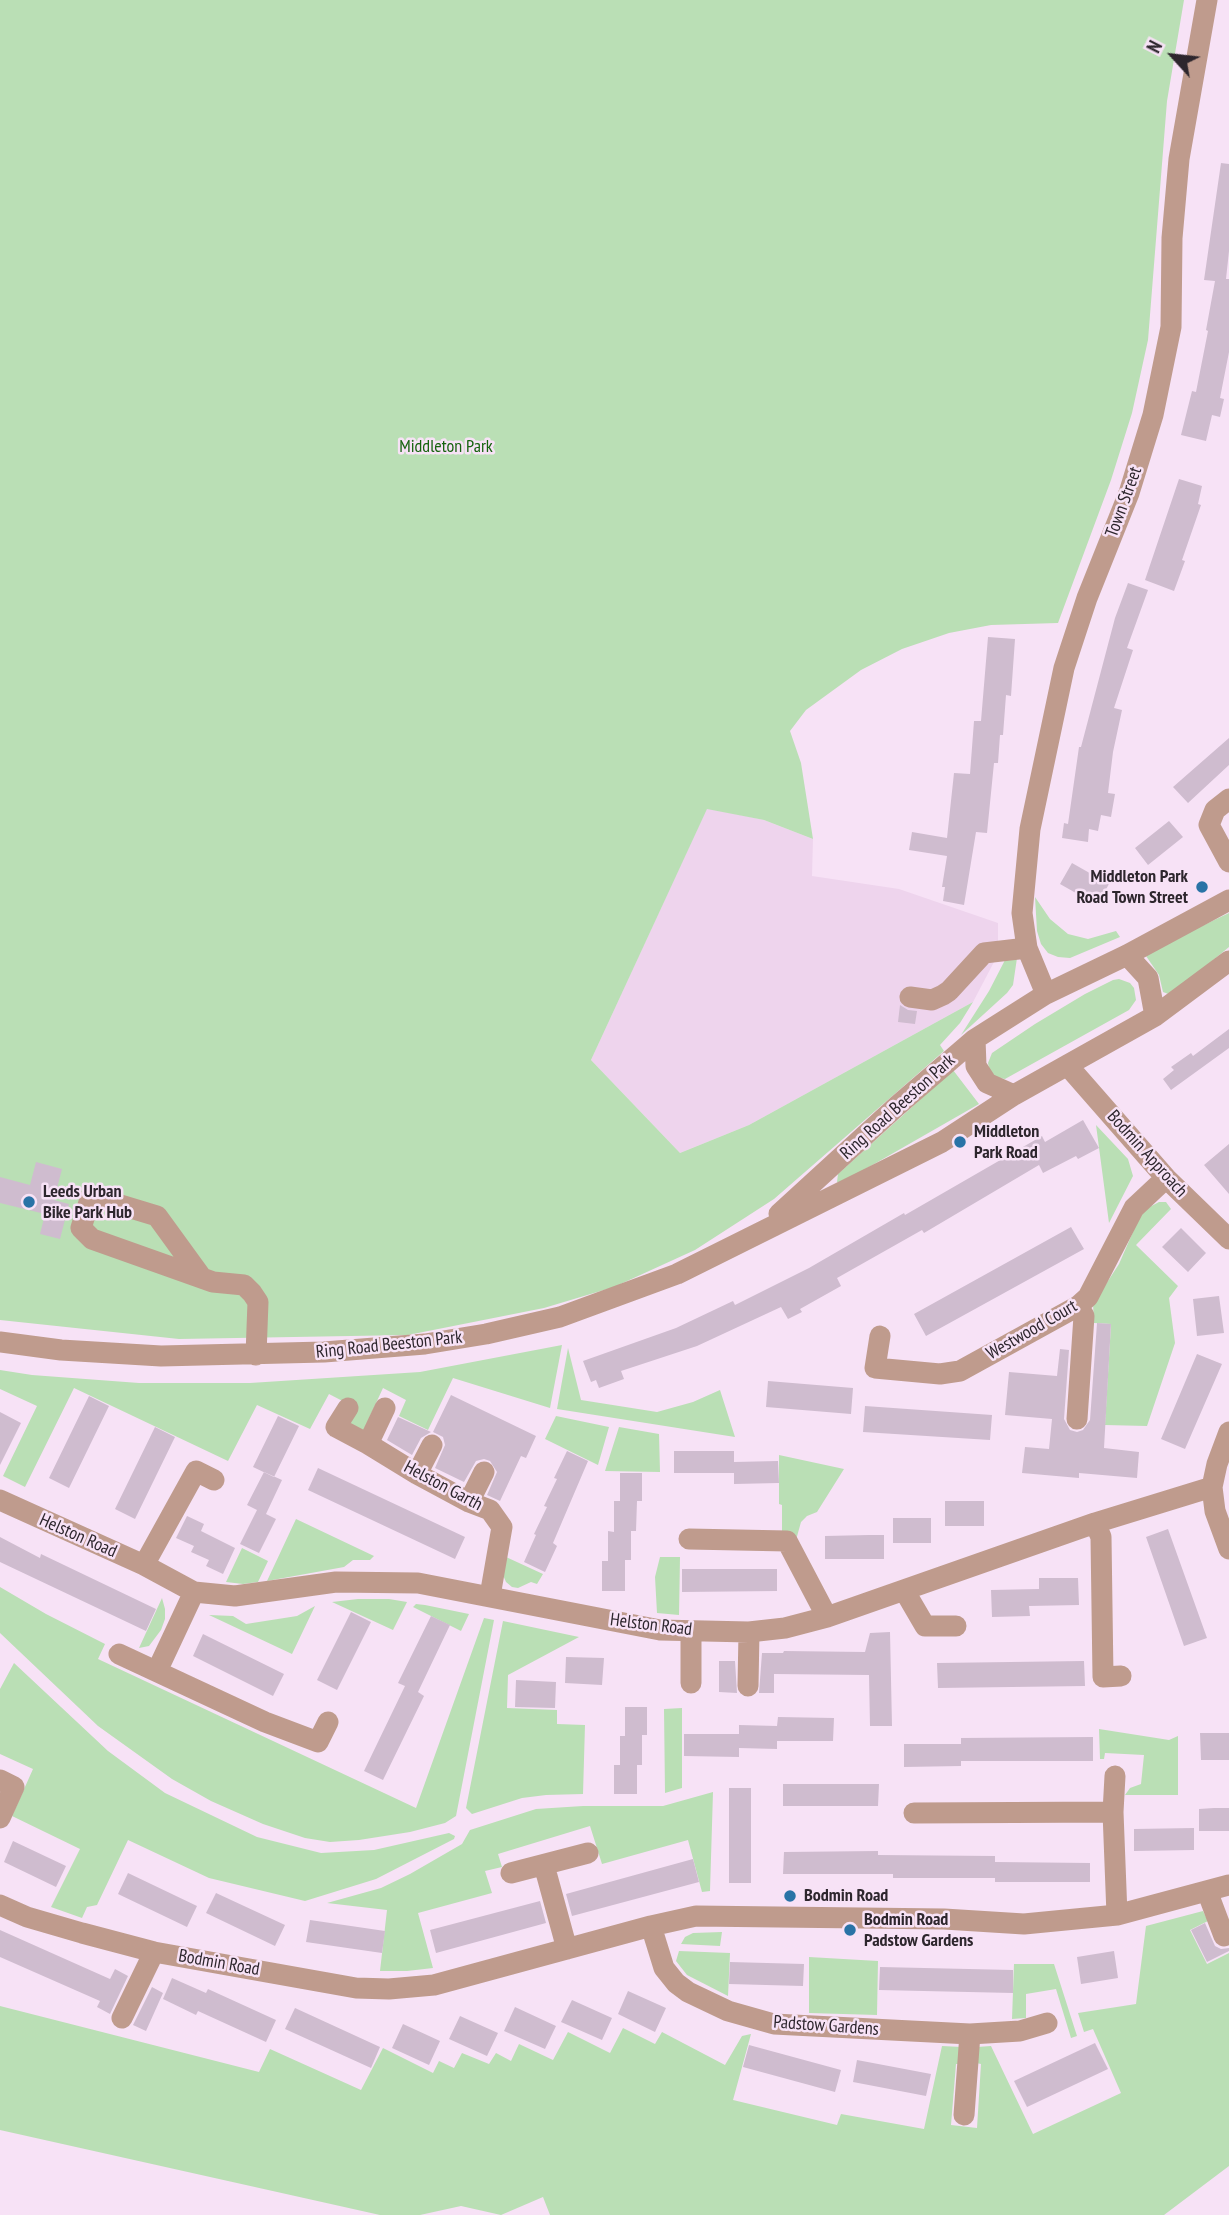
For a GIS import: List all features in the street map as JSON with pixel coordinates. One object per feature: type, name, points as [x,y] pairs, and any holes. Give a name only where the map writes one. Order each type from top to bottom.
[{"type":"street","name":"Town Street","points":[[1046,994],[1027,948],[1022,913],[1030,829],[1064,668],[1087,598],[1129,493],[1153,415],[1171,327],[1171,238],[1180,159],[1207,0]]},
{"type":"street","points":[[1229,799],[1215,810],[1209,825],[1229,862]]},
{"type":"street","points":[[1046,994],[1127,955],[1229,900]]},
{"type":"street","points":[[919,1005],[949,992],[984,953],[1027,948]]},
{"type":"street","points":[[1127,955],[1148,978],[1155,1016]]},
{"type":"street","points":[[1068,1066],[1155,1016],[1229,961]]},
{"type":"street","name":"Ring Road Beeston Park","points":[[759,1232],[975,1039],[1046,994]]},
{"type":"street","name":"Ring Road Beeston Park","points":[[975,1039],[976,1066],[987,1083],[1014,1095]]},
{"type":"street","name":"Ring Road Beeston Park","points":[[0,1342],[61,1350],[161,1356],[256,1355],[425,1344],[486,1335],[561,1317],[677,1274],[942,1142],[1014,1095],[1068,1066]]},
{"type":"street","name":"Bodmin Approach","points":[[1068,1066],[1166,1178],[1229,1239]]},
{"type":"street","name":"Westwood Court","points":[[880,1336],[876,1368],[940,1374],[960,1371],[1078,1306],[1088,1297],[1134,1208],[1166,1178]]},
{"type":"street","points":[[202,1278],[157,1216],[92,1196],[81,1228],[92,1239],[202,1278],[228,1285],[244,1285],[258,1303],[256,1355]]},
{"type":"street","points":[[1077,1419],[1084,1317],[1078,1306]]},
{"type":"street","name":"Helston Garth","points":[[348,1408],[336,1427],[417,1474],[469,1502],[490,1510],[502,1527],[490,1596]]},
{"type":"street","points":[[368,1444],[385,1408]]},
{"type":"street","points":[[1229,1432],[1212,1487],[1215,1511],[1229,1549]]},
{"type":"street","points":[[417,1474],[432,1446]]},
{"type":"street","points":[[144,1565],[196,1471],[214,1480]]},
{"type":"street","points":[[469,1502],[484,1472]]},
{"type":"street","name":"Helston Road","points":[[0,1500],[144,1565],[194,1592],[235,1596],[336,1582],[418,1584],[660,1630],[749,1632],[785,1629],[827,1617],[1095,1523],[1212,1487]]},
{"type":"street","points":[[1095,1523],[1101,1537],[1103,1677],[1121,1676]]},
{"type":"street","points":[[689,1539],[787,1541],[827,1617]]},
{"type":"street","points":[[904,1590],[925,1626],[956,1626]]},
{"type":"street","points":[[157,1671],[194,1592]]},
{"type":"street","points":[[691,1631],[691,1683]]},
{"type":"street","points":[[748,1686],[749,1632]]},
{"type":"street","points":[[119,1654],[265,1722],[318,1742],[328,1721]]},
{"type":"street","points":[[1115,1776],[1113,1812],[1117,1915]]},
{"type":"street","points":[[0,1818],[7,1783]]},
{"type":"street","points":[[915,1813],[1113,1812]]},
{"type":"street","points":[[511,1873],[588,1853]]},
{"type":"street","points":[[544,1865],[567,1949]]},
{"type":"street","name":"Bodmin Road","points":[[0,1905],[27,1917],[154,1952],[356,1988],[389,1989],[434,1985],[696,1916],[933,1919],[1024,1924],[1117,1915],[1229,1885]]},
{"type":"street","points":[[1208,1891],[1224,1936]]},
{"type":"street","name":"Padstow Gardens","points":[[651,1926],[664,1968],[676,1983],[688,1992],[750,2018],[774,2024],[970,2034],[1020,2031],[1047,2023]]},
{"type":"street","points":[[122,2018],[154,1952]]},
{"type":"street","points":[[964,2115],[970,2034]]},
{"type":"shaded area","points":[[707,808],[764,820],[813,839],[812,876],[899,889],[998,923],[998,942],[994,962],[973,1002],[749,1125],[680,1153],[591,1060]]},
{"type":"green space","name":"Middleton Park","points":[[0,0],[1184,0],[1167,101],[1148,340],[1132,413],[1111,480],[1058,623],[991,625],[949,633],[902,649],[861,670],[806,710],[790,731],[801,763],[813,839],[764,820],[707,809],[591,1060],[680,1153],[749,1125],[973,1002],[960,1023],[940,1045],[944,1051],[774,1199],[695,1250],[614,1287],[544,1308],[408,1335],[179,1339],[0,1320]]},
{"type":"green space","points":[[1035,897],[1050,919],[1068,934],[1088,939],[1116,931],[1120,937],[1070,958],[1048,953],[1041,944],[1037,931]]},
{"type":"green space","points":[[1229,913],[1229,947],[1171,995],[1163,992],[1159,975],[1146,956],[1147,952]]},
{"type":"green space","points":[[1017,958],[1013,985],[961,1035],[1005,960]]},
{"type":"green space","points":[[1119,979],[1130,983],[1134,988],[1136,1000],[1129,1010],[1005,1079],[995,1077],[988,1063],[992,1053],[1085,994]]},
{"type":"green space","points":[[953,1070],[979,1104],[841,1183],[837,1182],[838,1174]]},
{"type":"green space","points":[[1096,1125],[1128,1159],[1133,1176],[1109,1223]]},
{"type":"green space","points":[[1159,1202],[1166,1202],[1171,1209],[1136,1245],[1178,1286],[1169,1298],[1175,1343],[1147,1426],[1105,1425],[1111,1324],[1094,1323],[1093,1304],[1119,1264],[1142,1211]]},
{"type":"green space","points":[[562,1345],[550,1408],[453,1378],[428,1430],[399,1416],[406,1400],[383,1388],[359,1440],[347,1434],[356,1408],[329,1394],[310,1429],[257,1405],[228,1461],[74,1388],[25,1487],[3,1476],[37,1406],[0,1389],[0,1370],[139,1383],[250,1383],[420,1372]]},
{"type":"green space","points":[[568,1348],[581,1400],[657,1412],[693,1402],[720,1390],[735,1437],[557,1409]]},
{"type":"green space","points":[[556,1416],[609,1427],[598,1465],[545,1439]]},
{"type":"green space","points":[[619,1427],[659,1434],[660,1472],[605,1471]]},
{"type":"green space","points":[[779,1455],[844,1469],[817,1512],[801,1522],[796,1540],[782,1532]]},
{"type":"green space","points":[[296,1519],[374,1556],[370,1560],[353,1560],[344,1567],[267,1581]]},
{"type":"green space","points":[[242,1548],[268,1561],[258,1582],[226,1582]]},
{"type":"green space","points":[[506,1557],[543,1574],[537,1584],[531,1582],[518,1588],[506,1582],[503,1575]]},
{"type":"green space","points":[[660,1557],[680,1557],[679,1615],[657,1613],[655,1577]]},
{"type":"green space","points":[[0,1587],[105,1644],[98,1659],[416,1808],[484,1618],[494,1620],[456,1816],[445,1823],[410,1832],[330,1842],[305,1838],[263,1824],[211,1801],[172,1779],[98,1726],[0,1633]]},
{"type":"green space","points":[[162,1598],[165,1619],[161,1630],[149,1646],[139,1648]]},
{"type":"green space","points":[[358,1599],[407,1602],[393,1630],[332,1602]]},
{"type":"green space","points":[[416,1604],[469,1614],[461,1631],[413,1607]]},
{"type":"green space","points":[[315,1606],[292,1654],[209,1615],[233,1616],[246,1624],[297,1616]]},
{"type":"green space","points":[[503,1621],[579,1637],[508,1675],[507,1708],[557,1710],[557,1724],[585,1725],[583,1794],[522,1798],[472,1814],[466,1808]]},
{"type":"green space","points":[[14,1663],[108,1751],[165,1793],[257,1837],[321,1853],[374,1850],[449,1833],[455,1836],[454,1839],[376,1879],[305,1901],[209,1878],[128,1840],[97,1905],[87,1907],[82,1918],[51,1907],[80,1849],[12,1816],[33,1769],[0,1754],[0,1689]]},
{"type":"green space","points":[[682,1708],[682,1788],[665,1793],[664,1709]]},
{"type":"green space","points":[[1099,1729],[1169,1740],[1178,1736],[1178,1795],[1125,1795],[1130,1788],[1141,1784],[1144,1755],[1105,1753],[1104,1759],[1100,1759]]},
{"type":"green space","points":[[713,1792],[710,1891],[702,1892],[688,1840],[602,1864],[590,1826],[498,1854],[502,1867],[485,1871],[492,1893],[418,1913],[433,1968],[407,1971],[380,1971],[387,1910],[327,1903],[381,1888],[462,1844],[470,1830],[536,1809],[663,1806]]},
{"type":"green space","points":[[1203,1911],[1208,1921],[1190,1930],[1207,1964],[1229,1953],[1229,2166],[1164,2215],[550,2215],[543,2197],[501,2215],[461,2206],[420,2215],[380,2215],[0,2130],[0,2006],[259,2072],[270,2049],[361,2090],[383,2048],[433,2073],[439,2061],[454,2068],[462,2053],[489,2064],[496,2053],[511,2061],[519,2044],[553,2060],[568,2032],[610,2053],[623,2028],[655,2044],[662,2032],[725,2065],[742,2036],[751,2034],[733,2100],[837,2125],[841,2114],[924,2129],[942,2046],[962,2047],[960,2064],[956,2064],[951,2125],[977,2128],[981,2064],[976,2063],[977,2047],[991,2046],[1033,2134],[1121,2093],[1093,2029],[1084,2032],[1078,2013],[1136,2004],[1146,1926]]},
{"type":"green space","points":[[722,1932],[720,1946],[681,1944],[685,1937],[693,1933]]},
{"type":"green space","points":[[679,1951],[730,1953],[728,1996],[687,1975],[676,1961]]},
{"type":"green space","points":[[809,1957],[878,1961],[877,2015],[809,2013]]},
{"type":"green space","points":[[1014,1964],[1054,1964],[1077,2036],[1071,2038],[1056,1989],[1026,1994],[1026,2018],[1012,2019]]},
{"type":"building","points":[[1221,163],[1229,164],[1229,251],[1226,279],[1229,279],[1229,352],[1220,398],[1224,399],[1220,417],[1212,415],[1206,441],[1181,435],[1192,391],[1196,392],[1208,331],[1206,330],[1215,281],[1204,280]]},
{"type":"building","points":[[1179,479],[1202,486],[1198,504],[1201,505],[1174,591],[1145,580]]},
{"type":"building","points":[[1128,583],[1148,590],[1127,648],[1133,650],[1114,708],[1122,710],[1108,793],[1115,794],[1111,817],[1101,815],[1098,831],[1089,829],[1088,842],[1062,838],[1064,823],[1068,824],[1079,747],[1115,618]]},
{"type":"building","points":[[988,637],[1015,639],[1011,696],[1006,695],[1003,735],[1000,735],[998,763],[994,763],[987,833],[976,832],[964,905],[943,901],[945,887],[942,887],[947,856],[909,850],[912,832],[947,838],[954,773],[970,774],[974,721],[981,721]]},
{"type":"building","points":[[1229,738],[1229,765],[1188,803],[1173,787]]},
{"type":"building","points":[[1169,821],[1183,837],[1148,865],[1135,848]]},
{"type":"building","points":[[1072,863],[1109,884],[1097,905],[1060,884]]},
{"type":"building","points":[[900,1005],[917,1011],[915,1024],[898,1022]]},
{"type":"building","points":[[1229,1029],[1229,1048],[1171,1090],[1163,1079],[1174,1070],[1171,1067],[1191,1053],[1193,1056]]},
{"type":"building","points":[[1083,1120],[1099,1148],[1043,1173],[1039,1165],[924,1233],[922,1230],[837,1278],[841,1286],[800,1309],[802,1312],[788,1319],[781,1307],[697,1346],[621,1371],[624,1379],[599,1388],[596,1380],[591,1382],[583,1361],[676,1328],[733,1301],[735,1305],[809,1268],[1042,1136],[1045,1142]]},
{"type":"building","points":[[1229,1144],[1229,1194],[1204,1165]]},
{"type":"building","name":"Leeds Urban Bike Park Hub","points":[[36,1162],[62,1169],[54,1200],[69,1204],[60,1239],[40,1234],[45,1214],[0,1203],[0,1177],[30,1185]]},
{"type":"building","points":[[1071,1227],[1084,1249],[926,1336],[914,1314]]},
{"type":"building","points":[[1181,1228],[1206,1253],[1188,1272],[1162,1247]]},
{"type":"building","points":[[1219,1296],[1224,1333],[1197,1336],[1193,1299]]},
{"type":"building","points":[[1097,1323],[1111,1324],[1104,1448],[1139,1452],[1137,1478],[1079,1473],[1079,1478],[1022,1473],[1025,1447],[1049,1449],[1052,1419],[1005,1415],[1009,1372],[1057,1376],[1060,1349],[1069,1350],[1064,1419],[1070,1430],[1083,1430],[1090,1420]]},
{"type":"building","points":[[1197,1354],[1222,1364],[1185,1449],[1161,1439]]},
{"type":"building","points":[[768,1381],[853,1388],[851,1414],[766,1407]]},
{"type":"building","points":[[451,1395],[536,1436],[526,1458],[521,1456],[500,1501],[487,1495],[497,1472],[490,1461],[476,1461],[464,1482],[435,1468],[445,1445],[443,1437],[433,1432]]},
{"type":"building","points":[[89,1396],[109,1406],[69,1488],[49,1478]]},
{"type":"building","points":[[865,1406],[992,1415],[990,1440],[863,1432]]},
{"type":"building","points":[[0,1412],[21,1423],[0,1465]]},
{"type":"building","points":[[278,1416],[299,1426],[274,1477],[253,1467]]},
{"type":"building","points":[[398,1417],[431,1432],[421,1438],[412,1455],[387,1440]]},
{"type":"building","points":[[155,1427],[175,1437],[135,1519],[115,1509]]},
{"type":"building","points":[[567,1451],[588,1461],[553,1543],[557,1546],[545,1572],[524,1562],[547,1507],[544,1506],[557,1479],[554,1478]]},
{"type":"building","points":[[674,1451],[734,1451],[734,1462],[778,1461],[779,1483],[734,1484],[734,1473],[674,1473]]},
{"type":"building","points":[[318,1468],[465,1537],[455,1559],[308,1490]]},
{"type":"building","points":[[264,1472],[282,1480],[266,1514],[276,1519],[259,1553],[240,1544],[257,1510],[247,1505]]},
{"type":"building","points":[[620,1473],[642,1473],[642,1501],[637,1501],[636,1531],[631,1531],[631,1560],[625,1560],[625,1591],[602,1591],[602,1561],[608,1561],[608,1531],[614,1532],[614,1501],[620,1501]]},
{"type":"building","points":[[945,1501],[984,1501],[984,1526],[945,1526]]},
{"type":"building","points":[[187,1516],[204,1524],[201,1531],[235,1548],[223,1574],[206,1566],[209,1560],[191,1552],[194,1546],[176,1538]]},
{"type":"building","points":[[893,1518],[931,1518],[931,1543],[893,1543]]},
{"type":"building","points":[[1168,1529],[1207,1638],[1184,1646],[1146,1537]]},
{"type":"building","points":[[884,1535],[884,1559],[825,1559],[825,1536]]},
{"type":"building","points":[[0,1537],[40,1558],[41,1554],[156,1609],[146,1631],[0,1562]]},
{"type":"building","points":[[682,1569],[777,1569],[777,1591],[682,1592]]},
{"type":"building","points":[[1039,1578],[1078,1578],[1079,1605],[1029,1606],[1030,1616],[992,1617],[991,1590],[1039,1589]]},
{"type":"building","points":[[351,1612],[371,1622],[337,1690],[317,1680]]},
{"type":"building","points":[[431,1616],[450,1625],[418,1692],[424,1696],[383,1780],[364,1771],[405,1686],[398,1683]]},
{"type":"building","points":[[890,1632],[892,1726],[870,1726],[869,1675],[774,1674],[774,1693],[759,1693],[762,1653],[865,1652],[870,1633]]},
{"type":"building","points":[[203,1634],[284,1674],[273,1696],[193,1656]]},
{"type":"building","points":[[566,1657],[604,1658],[602,1685],[565,1683]]},
{"type":"building","points":[[719,1661],[735,1661],[737,1693],[719,1692]]},
{"type":"building","points":[[1084,1661],[1085,1686],[938,1688],[937,1663]]},
{"type":"building","points":[[516,1680],[556,1682],[555,1708],[515,1707]]},
{"type":"building","points":[[625,1707],[647,1707],[647,1735],[642,1735],[642,1765],[637,1765],[637,1794],[614,1794],[614,1765],[620,1765],[620,1736],[625,1736]]},
{"type":"building","points":[[778,1717],[834,1718],[833,1741],[777,1741],[777,1749],[739,1748],[739,1725],[777,1726]]},
{"type":"building","points":[[1200,1733],[1229,1733],[1229,1760],[1201,1760]]},
{"type":"building","points":[[684,1734],[739,1734],[739,1757],[684,1756]]},
{"type":"building","points":[[1093,1737],[1093,1761],[961,1761],[961,1766],[904,1767],[904,1744],[961,1744],[961,1738]]},
{"type":"building","points":[[783,1784],[879,1784],[878,1806],[783,1806]]},
{"type":"building","points":[[729,1788],[751,1788],[751,1883],[729,1883]]},
{"type":"building","points":[[1229,1808],[1229,1831],[1199,1831],[1199,1809]]},
{"type":"building","points":[[1194,1828],[1194,1850],[1134,1851],[1134,1829]]},
{"type":"building","points":[[13,1841],[66,1866],[56,1887],[4,1862]]},
{"type":"building","points":[[878,1851],[878,1855],[995,1856],[995,1862],[1090,1863],[1090,1882],[893,1878],[893,1874],[783,1874],[784,1852]]},
{"type":"building","points":[[693,1859],[699,1882],[572,1916],[566,1894]]},
{"type":"building","points":[[128,1873],[197,1906],[187,1927],[118,1894]]},
{"type":"building","points":[[216,1893],[285,1925],[275,1946],[206,1913]]},
{"type":"building","points":[[540,1901],[546,1923],[436,1953],[430,1930]]},
{"type":"building","points":[[310,1920],[385,1931],[382,1953],[306,1942]]},
{"type":"building","points":[[1205,1923],[1215,1946],[1221,1949],[1229,1948],[1229,1951],[1207,1962],[1191,1930]]},
{"type":"building","points":[[0,1930],[110,1979],[115,1969],[128,1976],[110,2014],[97,2007],[100,2001],[0,1957]]},
{"type":"building","points":[[1114,1951],[1118,1978],[1081,1984],[1077,1957]]},
{"type":"building","points":[[730,1962],[804,1964],[803,1986],[729,1984]]},
{"type":"building","points":[[880,1967],[1013,1970],[1013,1993],[879,1990]]},
{"type":"building","points":[[172,1978],[206,1993],[208,1989],[276,2020],[266,2042],[198,2011],[196,2015],[163,1999]]},
{"type":"building","points":[[152,1987],[163,1993],[146,2031],[133,2025]]},
{"type":"building","points":[[628,1991],[666,2008],[655,2032],[618,2014]]},
{"type":"building","points":[[572,2000],[612,2018],[602,2040],[561,2022]]},
{"type":"building","points":[[515,2007],[556,2026],[545,2049],[504,2031]]},
{"type":"building","points":[[295,2008],[380,2047],[371,2068],[285,2029]]},
{"type":"building","points":[[460,2016],[498,2033],[487,2056],[449,2039]]},
{"type":"building","points":[[403,2024],[440,2041],[429,2065],[392,2048]]},
{"type":"building","points":[[1095,2043],[1108,2069],[1027,2107],[1014,2081]]},
{"type":"building","points":[[749,2045],[841,2070],[835,2092],[743,2067]]},
{"type":"building","points":[[857,2060],[931,2074],[926,2096],[853,2082]]},
{"type":"place","name":"Middleton Park Road Town Street","points":[[1202,887]]},
{"type":"place","name":"Middleton Park Road","points":[[960,1142]]},
{"type":"place","name":"Leeds Urban Bike Park Hub","points":[[29,1202]]},
{"type":"place","name":"Bodmin Road","points":[[790,1896]]},
{"type":"place","name":"Bodmin Road Padstow Gardens","points":[[850,1930]]}]
